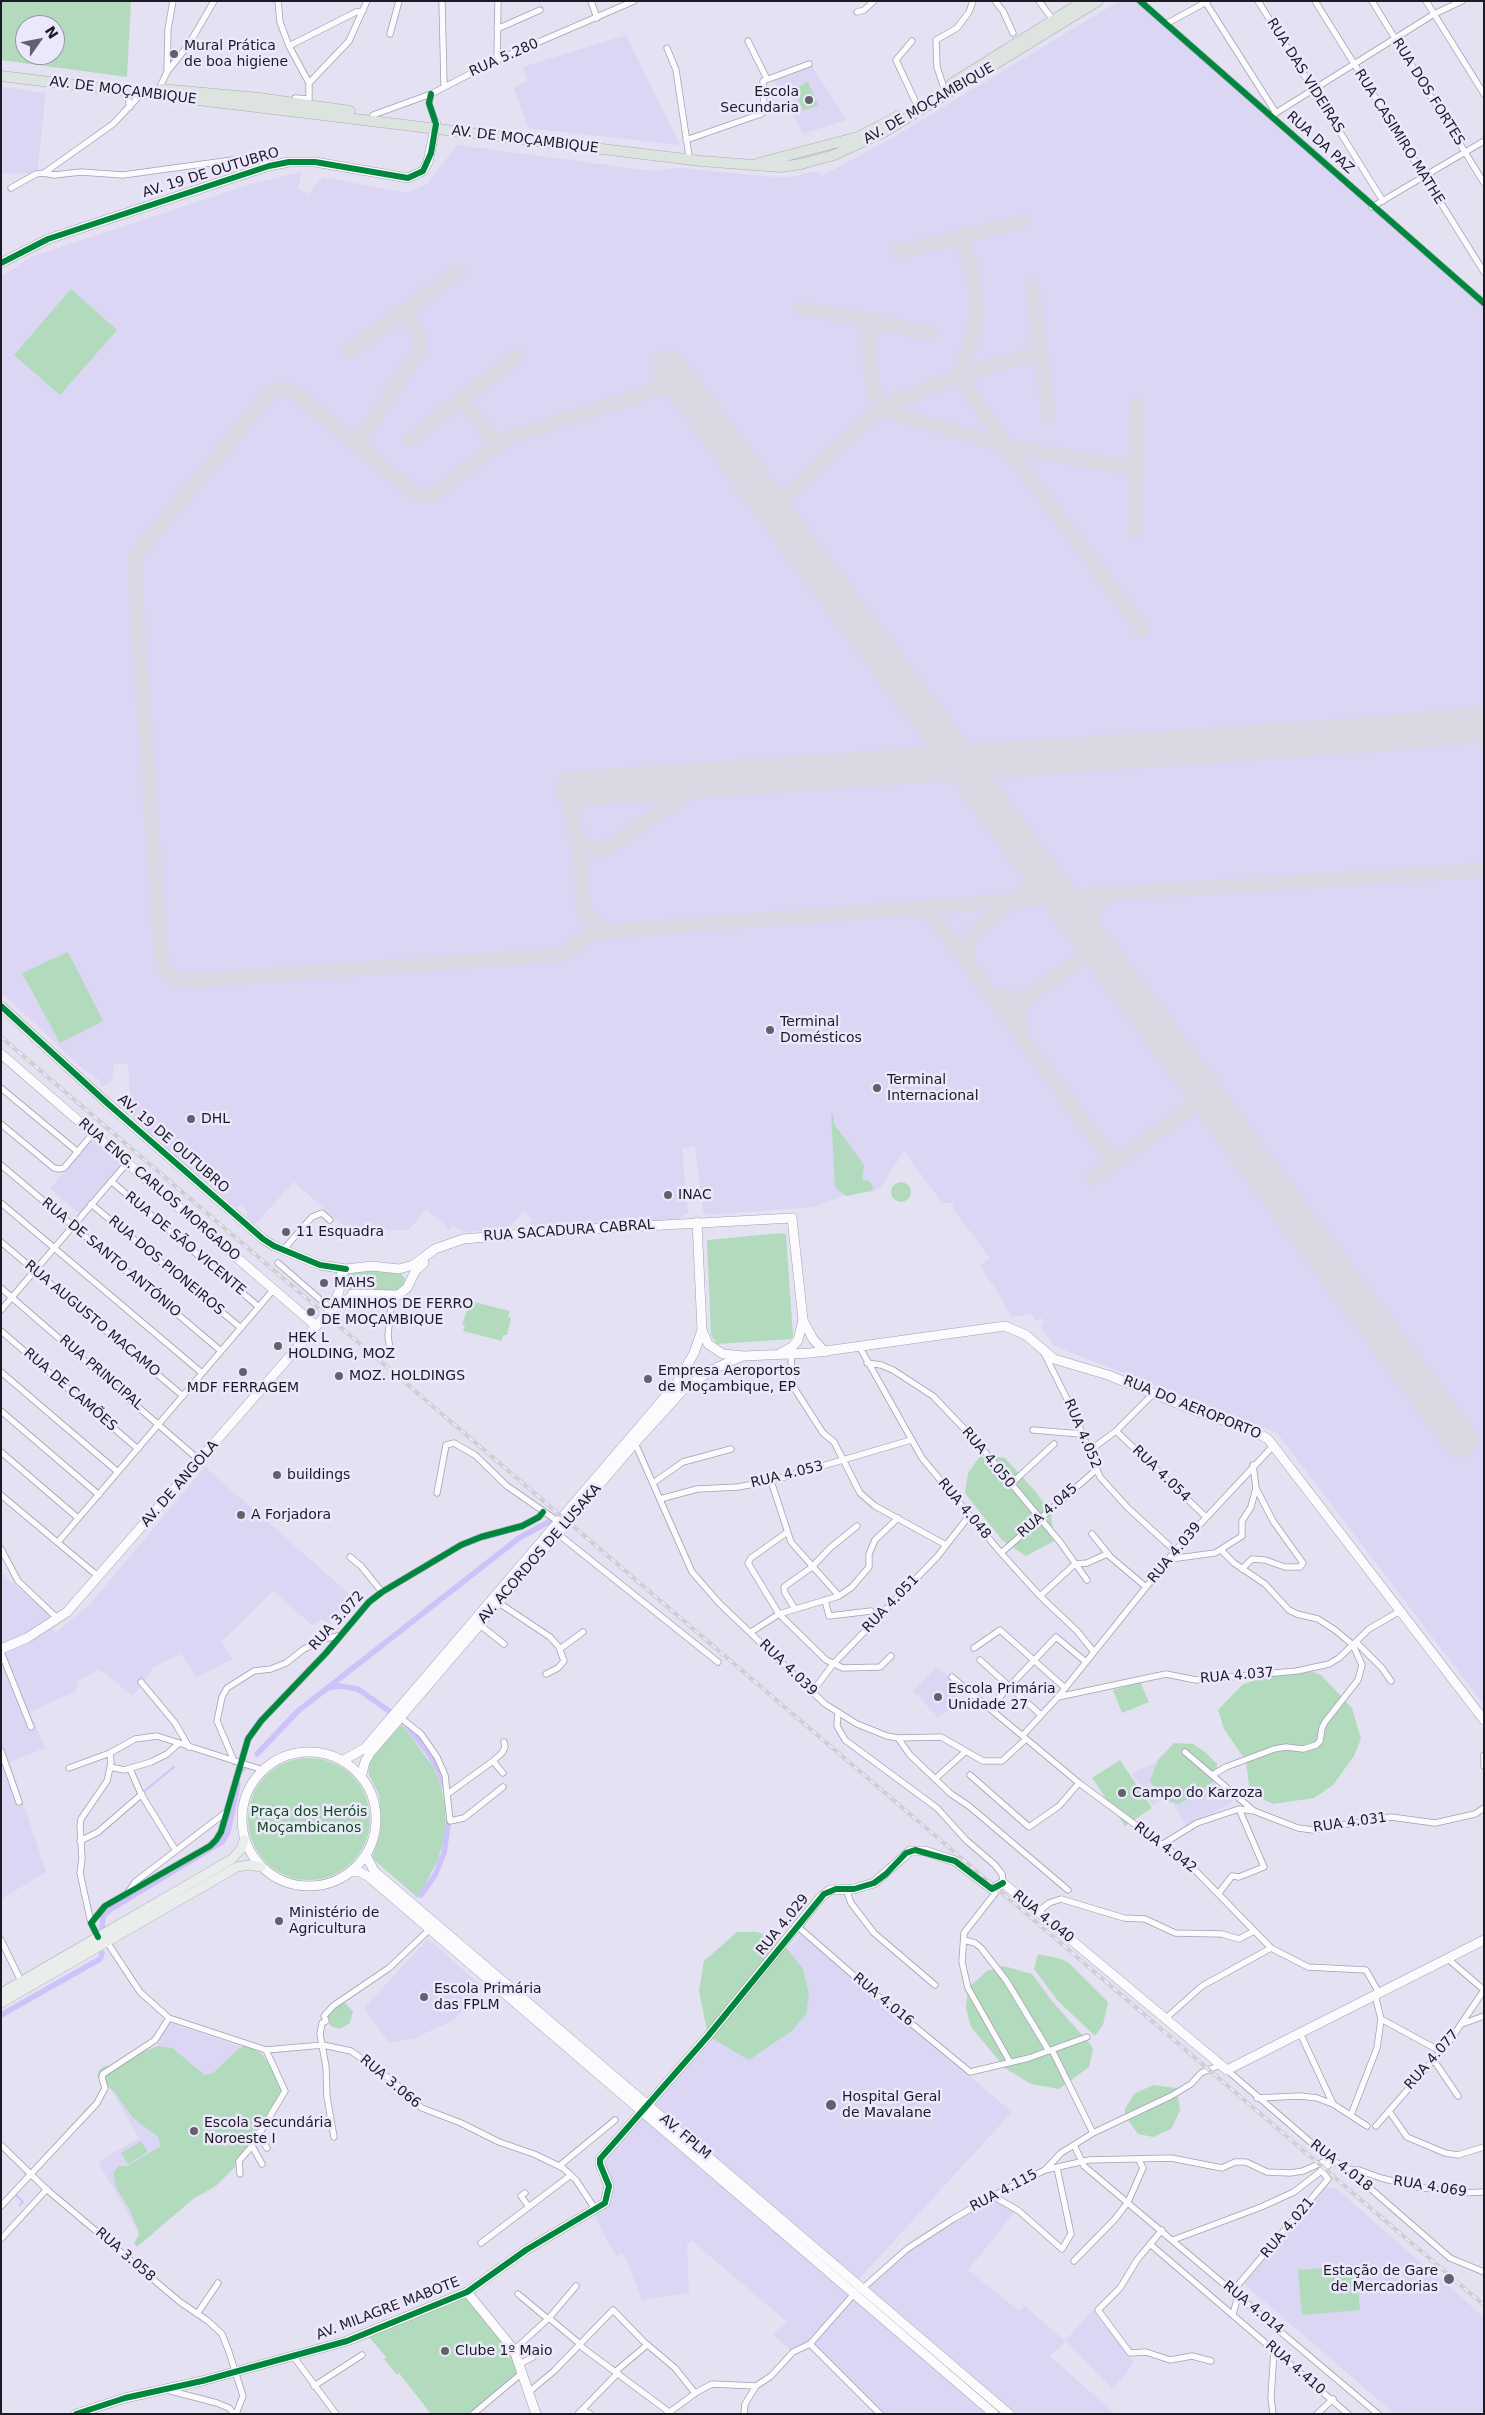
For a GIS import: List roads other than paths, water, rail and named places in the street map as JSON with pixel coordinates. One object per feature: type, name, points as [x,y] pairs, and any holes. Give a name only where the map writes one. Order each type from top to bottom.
[{"type":"highway","points":[[1016,42],[1084,1]]},
{"type":"highway","points":[[1016,42],[1098,1]]},
{"type":"highway","name":"AV. DE MOÇAMBIQUE","points":[[1,76],[758,163],[858,137],[917,105],[1016,42]]},
{"type":"highway","name":"AV. DE MOÇAMBIQUE","points":[[1,69],[159,89],[259,98],[373,115],[435,127],[701,161],[757,166],[801,164],[834,156],[884,132],[1016,42]]},
{"type":"main road","name":"AV. 19 DE OUTUBRO","points":[[1,263],[48,239],[269,166],[289,162],[315,162],[408,178],[423,171],[428,162],[435,127]]},
{"type":"main road","name":"AV. 19 DE OUTUBRO","points":[[1,1006],[152,1144],[263,1239],[283,1250],[320,1265],[346,1269],[372,1266],[399,1268]]},
{"type":"main road","name":"RUA ENG. CARLOS MORGADO","points":[[1,1054],[94,1132],[274,1289],[319,1323]]},
{"type":"main road","points":[[702,1330],[697,1222],[792,1218],[803,1320],[798,1340],[792,1347],[777,1355]]},
{"type":"main road","name":"RUA SACADURA CABRAL","points":[[399,1268],[419,1263],[443,1245],[463,1239],[697,1222]]},
{"type":"main road","name":"RUA SACADURA CABRAL","points":[[392,1296],[403,1292],[416,1270],[443,1245]]},
{"type":"main road","points":[[320,1265],[340,1283],[346,1292],[392,1296]]},
{"type":"main road","points":[[399,1268],[406,1274],[408,1283]]},
{"type":"main road","points":[[330,1309],[340,1283],[341,1275],[346,1269]]},
{"type":"main road","points":[[330,1309],[356,1294]]},
{"type":"main road","name":"AV. DE ANGOLA","points":[[1,1650],[58,1619],[100,1577],[330,1309]]},
{"type":"main road","points":[[803,1320],[813,1339],[825,1352]]},
{"type":"main road","name":"RUA DO AEROPORTO","points":[[702,1330],[713,1349],[723,1354],[744,1356],[825,1352],[1005,1326],[1026,1335],[1054,1359],[1108,1374],[1153,1394],[1250,1429],[1268,1439],[1274,1445],[1484,1720]]},
{"type":"main road","name":"AV. ACORDOS DE LUSAKA","points":[[342,1761],[365,1748],[677,1383],[694,1353],[702,1330]]},
{"type":"main road","name":"AV. ACORDOS DE LUSAKA","points":[[361,1777],[365,1762],[370,1753],[635,1443],[694,1381],[711,1370],[744,1356]]},
{"type":"main road","points":[[1,1993],[98,1937],[200,1883],[237,1867],[249,1865],[261,1868],[281,1881],[304,1887],[336,1882],[351,1872],[366,1855],[372,1843],[376,1815],[369,1789],[361,1777],[342,1761],[322,1754],[301,1752],[280,1758],[263,1770],[253,1781],[246,1795],[242,1810],[244,1840],[248,1850],[261,1868]]},
{"type":"main road","points":[[1,2003],[107,1942],[200,1883],[238,1855],[244,1840]]},
{"type":"main road","name":"RUA 4.029","points":[[640,2107],[708,2036],[824,1894],[836,1889],[867,1886],[878,1881],[906,1853],[914,1850],[955,1861],[992,1889],[1003,1883]]},
{"type":"main road","name":"AV. FPLM","points":[[366,1855],[374,1870],[462,1944],[640,2107],[853,2294],[994,2414]]},
{"type":"main road","points":[[351,1872],[360,1872],[369,1877],[429,1930],[640,2107]]},
{"type":"main road","name":"RUA 4.040","points":[[1003,1883],[1223,2067]]},
{"type":"main road","points":[[1223,2067],[1300,2034],[1484,1940]]},
{"type":"main road","name":"AV. FPLM","points":[[640,2107],[664,2120],[1009,2414]]},
{"type":"main road","name":"AV. MILAGRE MABOTE","points":[[76,2414],[163,2388],[234,2372],[347,2341],[467,2292],[526,2250],[605,2203],[609,2186],[600,2164],[600,2159],[640,2107]]},
{"type":"main road","points":[[467,2292],[514,2350],[535,2414]]},
{"type":"main road","points":[[881,2317],[887,2309]]},
{"type":"street","points":[[167,72],[168,30],[173,1]]},
{"type":"street","points":[[159,89],[167,72],[189,44],[214,1]]},
{"type":"street","points":[[226,95],[241,93],[308,100],[310,98],[309,83],[289,46],[280,22],[278,1]]},
{"type":"street","points":[[309,83],[349,41],[368,1]]},
{"type":"street","points":[[390,34],[399,1]]},
{"type":"street","points":[[442,1],[444,85]]},
{"type":"street","points":[[497,60],[498,1]]},
{"type":"street","points":[[591,1],[597,18]]},
{"type":"street","name":"RUA 5.280","points":[[373,115],[431,94],[444,85],[497,60],[597,18],[621,4],[634,1]]},
{"type":"street","points":[[857,12],[864,10],[874,1]]},
{"type":"street","points":[[944,88],[937,67],[936,40],[957,28],[969,12],[973,1]]},
{"type":"street","points":[[995,1],[1003,12],[1016,42]]},
{"type":"street","points":[[1039,1],[1053,20]]},
{"type":"street","name":"RUA DA PAZ","points":[[1140,1],[1274,115],[1372,207],[1484,303]]},
{"type":"street","name":"RUA DAS VIDEIRAS","points":[[1258,1],[1315,90],[1382,201]]},
{"type":"street","name":"RUA CASIMIRO MATHE","points":[[1315,1],[1484,272]]},
{"type":"street","name":"RUA DOS FORTES","points":[[1372,1],[1484,183]]},
{"type":"street","points":[[1426,1],[1484,94]]},
{"type":"street","points":[[1166,24],[1207,2],[1274,115],[1395,38],[1457,2]]},
{"type":"street","points":[[497,29],[540,10]]},
{"type":"street","points":[[289,46],[357,11],[363,11]]},
{"type":"street","points":[[748,41],[767,78]]},
{"type":"street","points":[[912,42],[896,60],[917,105]]},
{"type":"street","points":[[667,48],[676,70],[689,156]]},
{"type":"street","points":[[686,140],[761,114],[764,111],[762,87],[767,78],[809,64]]},
{"type":"street","points":[[126,91],[130,107]]},
{"type":"street","points":[[44,173],[113,124],[142,93]]},
{"type":"street","points":[[431,94],[429,103],[435,127]]},
{"type":"street","points":[[1372,207],[1484,141]]},
{"type":"street","points":[[11,188],[36,174],[44,173],[54,175],[81,172],[124,175],[247,158],[260,160],[269,166]]},
{"type":"street","points":[[1,1088],[78,1152]]},
{"type":"street","points":[[1,1124],[54,1168],[59,1169],[64,1168],[94,1132]]},
{"type":"street","points":[[1,1310],[128,1162]]},
{"type":"street","name":"RUA DE SANTO ANTÓNIO","points":[[1,1165],[221,1351]]},
{"type":"street","name":"RUA DE SÃO VICENTE","points":[[112,1181],[259,1307]]},
{"type":"street","points":[[1,1203],[202,1372]]},
{"type":"street","name":"RUA DOS PIONEIROS","points":[[91,1204],[241,1328]]},
{"type":"street","points":[[283,1250],[312,1216],[322,1213],[330,1220]]},
{"type":"street","name":"RUA AUGUSTO MACAMO","points":[[1,1242],[183,1396]]},
{"type":"street","points":[[278,1263],[330,1309]]},
{"type":"street","name":"RUA PRINCIPAL","points":[[1,1288],[200,1460]]},
{"type":"street","points":[[58,1542],[274,1289]]},
{"type":"street","points":[[390,1350],[388,1336],[392,1296]]},
{"type":"street","name":"RUA DE CAMÕES","points":[[1,1331],[138,1449]]},
{"type":"street","name":"RUA 4.048","points":[[859,1346],[922,1458],[1001,1553],[1040,1596],[1077,1631],[1094,1652]]},
{"type":"street","name":"RUA 4.052","points":[[1043,1351],[1073,1411],[1096,1470],[1128,1508],[1175,1551]]},
{"type":"street","points":[[790,1355],[792,1381],[796,1391],[823,1433],[834,1442],[860,1493],[867,1500],[946,1545]]},
{"type":"street","name":"RUA 4.050","points":[[867,1363],[893,1370],[933,1396],[974,1439],[1038,1518],[1060,1542],[1087,1580]]},
{"type":"street","points":[[1,1372],[118,1472]]},
{"type":"street","points":[[1089,1452],[1116,1431],[1153,1394]]},
{"type":"street","points":[[1,1411],[98,1495]]},
{"type":"street","points":[[1033,1430],[1081,1434]]},
{"type":"street","name":"RUA 4.054","points":[[1116,1431],[1206,1517]]},
{"type":"street","name":"RUA 4.053","points":[[660,1499],[697,1489],[738,1487],[771,1481],[911,1440]]},
{"type":"street","points":[[438,1493],[446,1446],[454,1442],[475,1455],[506,1486],[559,1522]]},
{"type":"street","name":"RUA 4.039","points":[[635,1443],[692,1572],[707,1591],[812,1692],[838,1713],[857,1724],[887,1736],[898,1738],[941,1737],[984,1761],[1001,1761],[1024,1737],[1175,1551],[1253,1465],[1274,1445]]},
{"type":"street","points":[[1011,1484],[1054,1444]]},
{"type":"street","points":[[653,1483],[683,1462],[732,1450]]},
{"type":"street","points":[[1,1452],[78,1518]]},
{"type":"street","points":[[1242,1569],[1252,1559],[1265,1560],[1285,1567],[1300,1567],[1303,1563],[1272,1521],[1256,1488],[1253,1465]]},
{"type":"street","name":"RUA 4.045","points":[[1001,1553],[1038,1518],[1096,1470]]},
{"type":"street","points":[[771,1481],[785,1522],[786,1533],[791,1542],[839,1596]]},
{"type":"street","points":[[1170,1559],[1199,1556],[1221,1550],[1243,1534],[1242,1521],[1251,1507],[1256,1488]]},
{"type":"street","points":[[1,1495],[100,1577]]},
{"type":"street","name":"RUA 3.072","points":[[91,1923],[106,1906],[216,1840],[221,1832],[237,1762],[253,1730],[326,1653],[338,1636],[363,1608],[382,1592],[461,1545],[481,1536],[522,1526],[539,1517],[543,1512]]},
{"type":"street","name":"RUA 4.051","points":[[812,1692],[834,1663],[946,1545],[969,1516]]},
{"type":"street","points":[[751,1632],[779,1614],[839,1596],[852,1587],[868,1569],[869,1554],[874,1542],[898,1518]]},
{"type":"street","points":[[795,1608],[783,1589],[812,1567],[830,1548],[857,1526]]},
{"type":"street","points":[[786,1533],[748,1562],[779,1614],[826,1660],[849,1668],[862,1666],[876,1668],[891,1656]]},
{"type":"street","points":[[558,1534],[718,1662]]},
{"type":"street","points":[[1092,1534],[1109,1555],[1146,1587]]},
{"type":"street","points":[[1,1549],[18,1580],[58,1619]]},
{"type":"street","points":[[1221,1550],[1242,1569],[1265,1584],[1290,1610],[1297,1614],[1318,1619],[1355,1644],[1382,1668],[1391,1682]]},
{"type":"street","points":[[1040,1596],[1075,1564],[1087,1563],[1104,1555],[1109,1555]]},
{"type":"street","points":[[350,1558],[361,1566],[382,1592]]},
{"type":"street","points":[[825,1600],[827,1616],[871,1611],[877,1618]]},
{"type":"street","points":[[499,1603],[550,1637],[560,1649],[564,1660],[558,1668],[546,1674]]},
{"type":"street","name":"RUA 4.037","points":[[1058,1697],[1166,1674],[1196,1680],[1297,1671],[1334,1662],[1377,1624],[1400,1611]]},
{"type":"street","points":[[480,1625],[504,1644]]},
{"type":"street","points":[[974,1648],[1000,1630],[1065,1688]]},
{"type":"street","points":[[560,1649],[583,1632]]},
{"type":"street","points":[[237,1762],[217,1721],[222,1697],[227,1688],[254,1671],[271,1669],[286,1663],[304,1649],[338,1636]]},
{"type":"street","points":[[990,1707],[1057,1637],[1086,1662]]},
{"type":"street","points":[[1214,1774],[1226,1767],[1274,1749],[1286,1747],[1310,1748],[1320,1741],[1322,1728],[1358,1680],[1362,1665],[1355,1644]]},
{"type":"street","points":[[1,1650],[31,1727]]},
{"type":"street","points":[[980,1660],[1010,1685],[1041,1715]]},
{"type":"street","name":"RUA 4.042","points":[[952,1677],[1079,1783],[1191,1866],[1271,1948],[1308,1967],[1366,1970],[1377,1994]]},
{"type":"street","points":[[141,1682],[175,1723],[188,1747]]},
{"type":"street","name":"RUA 4.040","points":[[838,1713],[837,1726],[845,1740],[937,1808],[966,1840],[1000,1870],[1003,1883]]},
{"type":"street","points":[[400,1718],[421,1734],[437,1757],[445,1775],[449,1793],[450,1821],[464,1818],[503,1787]]},
{"type":"street","points":[[68,1768],[110,1753],[128,1742],[147,1737],[167,1738],[188,1747],[263,1770]]},
{"type":"street","points":[[898,1738],[910,1755],[935,1779],[1068,1890]]},
{"type":"street","points":[[449,1793],[493,1762],[502,1753],[504,1742]]},
{"type":"street","points":[[110,1768],[130,1769],[162,1757],[178,1743]]},
{"type":"street","points":[[1,1751],[19,1802]]},
{"type":"street","points":[[935,1779],[965,1752]]},
{"type":"street","points":[[1185,1752],[1214,1774],[1254,1811]]},
{"type":"street","points":[[98,1937],[91,1923],[80,1874],[82,1859],[80,1842],[81,1819],[104,1786],[110,1768],[110,1753]]},
{"type":"street","points":[[1484,1755],[1484,1766]]},
{"type":"street","points":[[493,1762],[503,1773]]},
{"type":"street","points":[[130,1769],[142,1794],[176,1851]]},
{"type":"street","points":[[970,1775],[1029,1828],[1059,1806],[1079,1783]]},
{"type":"street","points":[[80,1842],[98,1832],[142,1794]]},
{"type":"street","name":"RUA 4.031","points":[[1163,1844],[1197,1823],[1238,1809],[1254,1811],[1298,1828],[1314,1830],[1391,1817],[1436,1823],[1475,1814],[1484,1808]]},
{"type":"street","points":[[1218,1894],[1232,1876],[1239,1877],[1264,1867],[1238,1809]]},
{"type":"street","points":[[126,1895],[135,1882],[225,1813]]},
{"type":"street","points":[[160,1864],[166,1871]]},
{"type":"street","points":[[1003,1883],[964,1933],[962,1962],[966,1983],[1010,2062],[1050,2051],[1087,2037]]},
{"type":"street","points":[[846,1889],[855,1909],[874,1933],[935,1985]]},
{"type":"street","points":[[1038,1912],[1049,1903],[1061,1899],[1124,1918],[1145,1919],[1175,1933],[1222,1934],[1237,1939],[1254,1931]]},
{"type":"street","name":"RUA 4.016","points":[[797,1926],[867,1987],[971,2072],[1010,2062]]},
{"type":"street","points":[[334,2137],[327,2097],[323,2045],[320,2034],[322,2023],[326,2021],[324,2016],[328,2011],[389,1968],[429,1930]]},
{"type":"street","points":[[1,1940],[21,1981]]},
{"type":"street","points":[[964,1940],[975,1943],[981,1948],[1006,1980],[1050,2051],[1094,2133]]},
{"type":"street","name":"RUA 3.066","points":[[107,1942],[140,1992],[169,2018],[266,2050],[323,2045],[352,2051],[394,2082],[422,2108],[559,2166],[571,2175],[595,2209]]},
{"type":"street","points":[[1165,2019],[1202,1986],[1271,1948]]},
{"type":"street","points":[[1448,1959],[1484,1990]]},
{"type":"street","name":"RUA 4.077","points":[[1376,2126],[1462,2024],[1484,1990]]},
{"type":"street","points":[[1352,2115],[1366,2073],[1377,2048],[1381,2019],[1377,1994]]},
{"type":"street","points":[[1462,2024],[1484,2016]]},
{"type":"street","points":[[1,2206],[97,2103],[105,2088],[103,2074],[155,2040],[169,2018]]},
{"type":"street","points":[[1381,2019],[1440,2051]]},
{"type":"street","points":[[1300,2034],[1333,2104],[1339,2110],[1352,2115],[1366,2126]]},
{"type":"street","points":[[240,2174],[239,2161],[252,2146],[258,2133],[285,2091],[266,2050]]},
{"type":"street","points":[[1433,2058],[1458,2096]]},
{"type":"street","name":"RUA 4.115","points":[[863,2288],[907,2249],[993,2196],[1045,2170],[1061,2153],[1074,2145],[1094,2133],[1171,2096],[1191,2084],[1202,2073],[1223,2067]]},
{"type":"street","name":"RUA 4.018","points":[[1223,2067],[1257,2098],[1332,2160],[1348,2169],[1450,2258],[1484,2272]]},
{"type":"street","points":[[1257,2098],[1305,2096],[1333,2104]]},
{"type":"street","points":[[1388,2111],[1409,2139],[1445,2153],[1458,2155],[1484,2147]]},
{"type":"street","points":[[559,2166],[615,2120]]},
{"type":"street","points":[[258,2133],[267,2148]]},
{"type":"street","name":"RUA 3.058","points":[[1,2145],[46,2189],[168,2292],[222,2334],[230,2352],[243,2400],[235,2414]]},
{"type":"street","points":[[1074,2145],[1081,2162]]},
{"type":"street","points":[[252,2146],[262,2164]]},
{"type":"street","points":[[1045,2170],[1081,2162],[1114,2159],[1178,2158],[1222,2168],[1235,2162],[1246,2162],[1276,2173],[1300,2172],[1314,2165],[1332,2160]]},
{"type":"street","points":[[1074,2261],[1115,2219],[1128,2202],[1143,2168],[1139,2160]]},
{"type":"street","points":[[1173,2240],[1272,2202],[1302,2187],[1332,2160]]},
{"type":"street","name":"RUA 4.014","points":[[1081,2162],[1378,2414]]},
{"type":"street","points":[[1314,2165],[1322,2171]]},
{"type":"street","points":[[993,2196],[1019,2212],[1062,2250],[1071,2234],[1057,2168]]},
{"type":"street","name":"RUA 4.069","points":[[1348,2169],[1359,2170],[1417,2187],[1454,2193],[1484,2192]]},
{"type":"street","name":"RUA 4.021","points":[[1232,2292],[1328,2179],[1322,2171]]},
{"type":"street","points":[[481,2242],[571,2175]]},
{"type":"street","points":[[1,2239],[46,2189]]},
{"type":"street","points":[[525,2193],[521,2196],[529,2207]]},
{"type":"street","points":[[1162,2230],[1150,2244],[1120,2288],[1100,2306],[1099,2312],[1130,2353],[1146,2352],[1170,2360],[1192,2356],[1211,2360]]},
{"type":"street","name":"RUA 4.410","points":[[1150,2244],[1333,2399],[1348,2414]]},
{"type":"street","points":[[197,2314],[218,2283]]},
{"type":"street","points":[[514,2350],[549,2318],[576,2286]]},
{"type":"street","points":[[518,2294],[580,2345],[672,2412],[695,2394],[717,2383],[756,2386]]},
{"type":"street","points":[[744,2414],[745,2404],[756,2386],[771,2376],[793,2352],[810,2344],[853,2294]]},
{"type":"street","points":[[1233,2314],[1238,2296]]},
{"type":"street","points":[[529,2392],[580,2345],[614,2310],[647,2345],[674,2368],[695,2394]]},
{"type":"street","points":[[810,2344],[880,2414]]},
{"type":"street","points":[[580,2412],[617,2372],[647,2345]]},
{"type":"street","points":[[1272,2414],[1274,2350]]},
{"type":"street","points":[[314,2386],[362,2355]]},
{"type":"street","points":[[293,2356],[336,2414]]},
{"type":"street","points":[[520,2364],[533,2357]]},
{"type":"street","points":[[473,2414],[522,2374]]},
{"type":"street","points":[[163,2388],[217,2403],[229,2408],[235,2414]]},
{"type":"street","points":[[1316,2414],[1333,2399]]},
{"type":"street","points":[[580,2412],[590,2414]]},
{"type":"waterway","points":[[257,1754],[298,1711],[519,1538],[552,1520],[551,1517]]},
{"type":"waterway","points":[[328,1688],[340,1686],[358,1689],[389,1711]]},
{"type":"waterway","points":[[408,1727],[429,1754],[439,1771],[445,1787]]},
{"type":"waterway","points":[[241,1773],[247,1766]]},
{"type":"waterway","points":[[142,1793],[174,1767]]},
{"type":"waterway","points":[[102,1928],[103,1916],[111,1909],[222,1842],[228,1832],[238,1784]]},
{"type":"waterway","points":[[102,1928],[103,1916],[111,1909],[222,1842],[228,1832],[238,1785]]},
{"type":"waterway","points":[[421,1895],[435,1875],[444,1853],[449,1818]]},
{"type":"waterway","points":[[1,2015],[100,1959],[102,1953]]},
{"type":"waterway","points":[[268,2053],[283,2051]]},
{"type":"waterway","points":[[15,2194],[23,2202],[20,2205]]},
{"type":"railway","points":[[1,1037],[1484,2305]]},
{"type":"place","name":"Mural Prática de boa higiene","points":[[174,54]]},
{"type":"place","name":"Escola Secundaria","points":[[809,100]]},
{"type":"place","name":"Terminal Domésticos","points":[[770,1030]]},
{"type":"place","name":"Terminal Internacional","points":[[877,1088]]},
{"type":"place","name":"DHL","points":[[191,1119]]},
{"type":"place","name":"INAC","points":[[668,1195]]},
{"type":"place","name":"11 Esquadra","points":[[286,1232]]},
{"type":"place","name":"MAHS","points":[[324,1283]]},
{"type":"place","name":"CAMINHOS DE FERRO DE MOÇAMBIQUE","points":[[311,1312]]},
{"type":"place","name":"HEK L HOLDING, MOZ","points":[[278,1346]]},
{"type":"place","name":"MDF FERRAGEM","points":[[243,1372]]},
{"type":"place","name":"MOZ. HOLDINGS","points":[[339,1376]]},
{"type":"place","name":"Empresa Aeroportos de Moçambique, EP","points":[[648,1379]]},
{"type":"place","name":"buildings","points":[[277,1475]]},
{"type":"place","name":"A Forjadora","points":[[241,1515]]},
{"type":"place","name":"Escola Primária Unidade 27","points":[[938,1697]]},
{"type":"place","name":"Campo do Karzoza","points":[[1122,1793]]},
{"type":"place","name":"Ministério de Agricultura","points":[[279,1921]]},
{"type":"place","name":"Escola Primária das FPLM","points":[[424,1997]]},
{"type":"place","name":"Hospital Geral de Mavalane","points":[[831,2105]]},
{"type":"place","name":"Escola Secundária Noroeste I","points":[[194,2131]]},
{"type":"place","name":"Estação de Gare de Mercadorias","points":[[1449,2279]]},
{"type":"place","name":"Clube 1º Maio","points":[[445,2351]]},
{"type":"park label","name":"Praça dos Heróis Moçambicanos","points":[[309,1820]]}]
